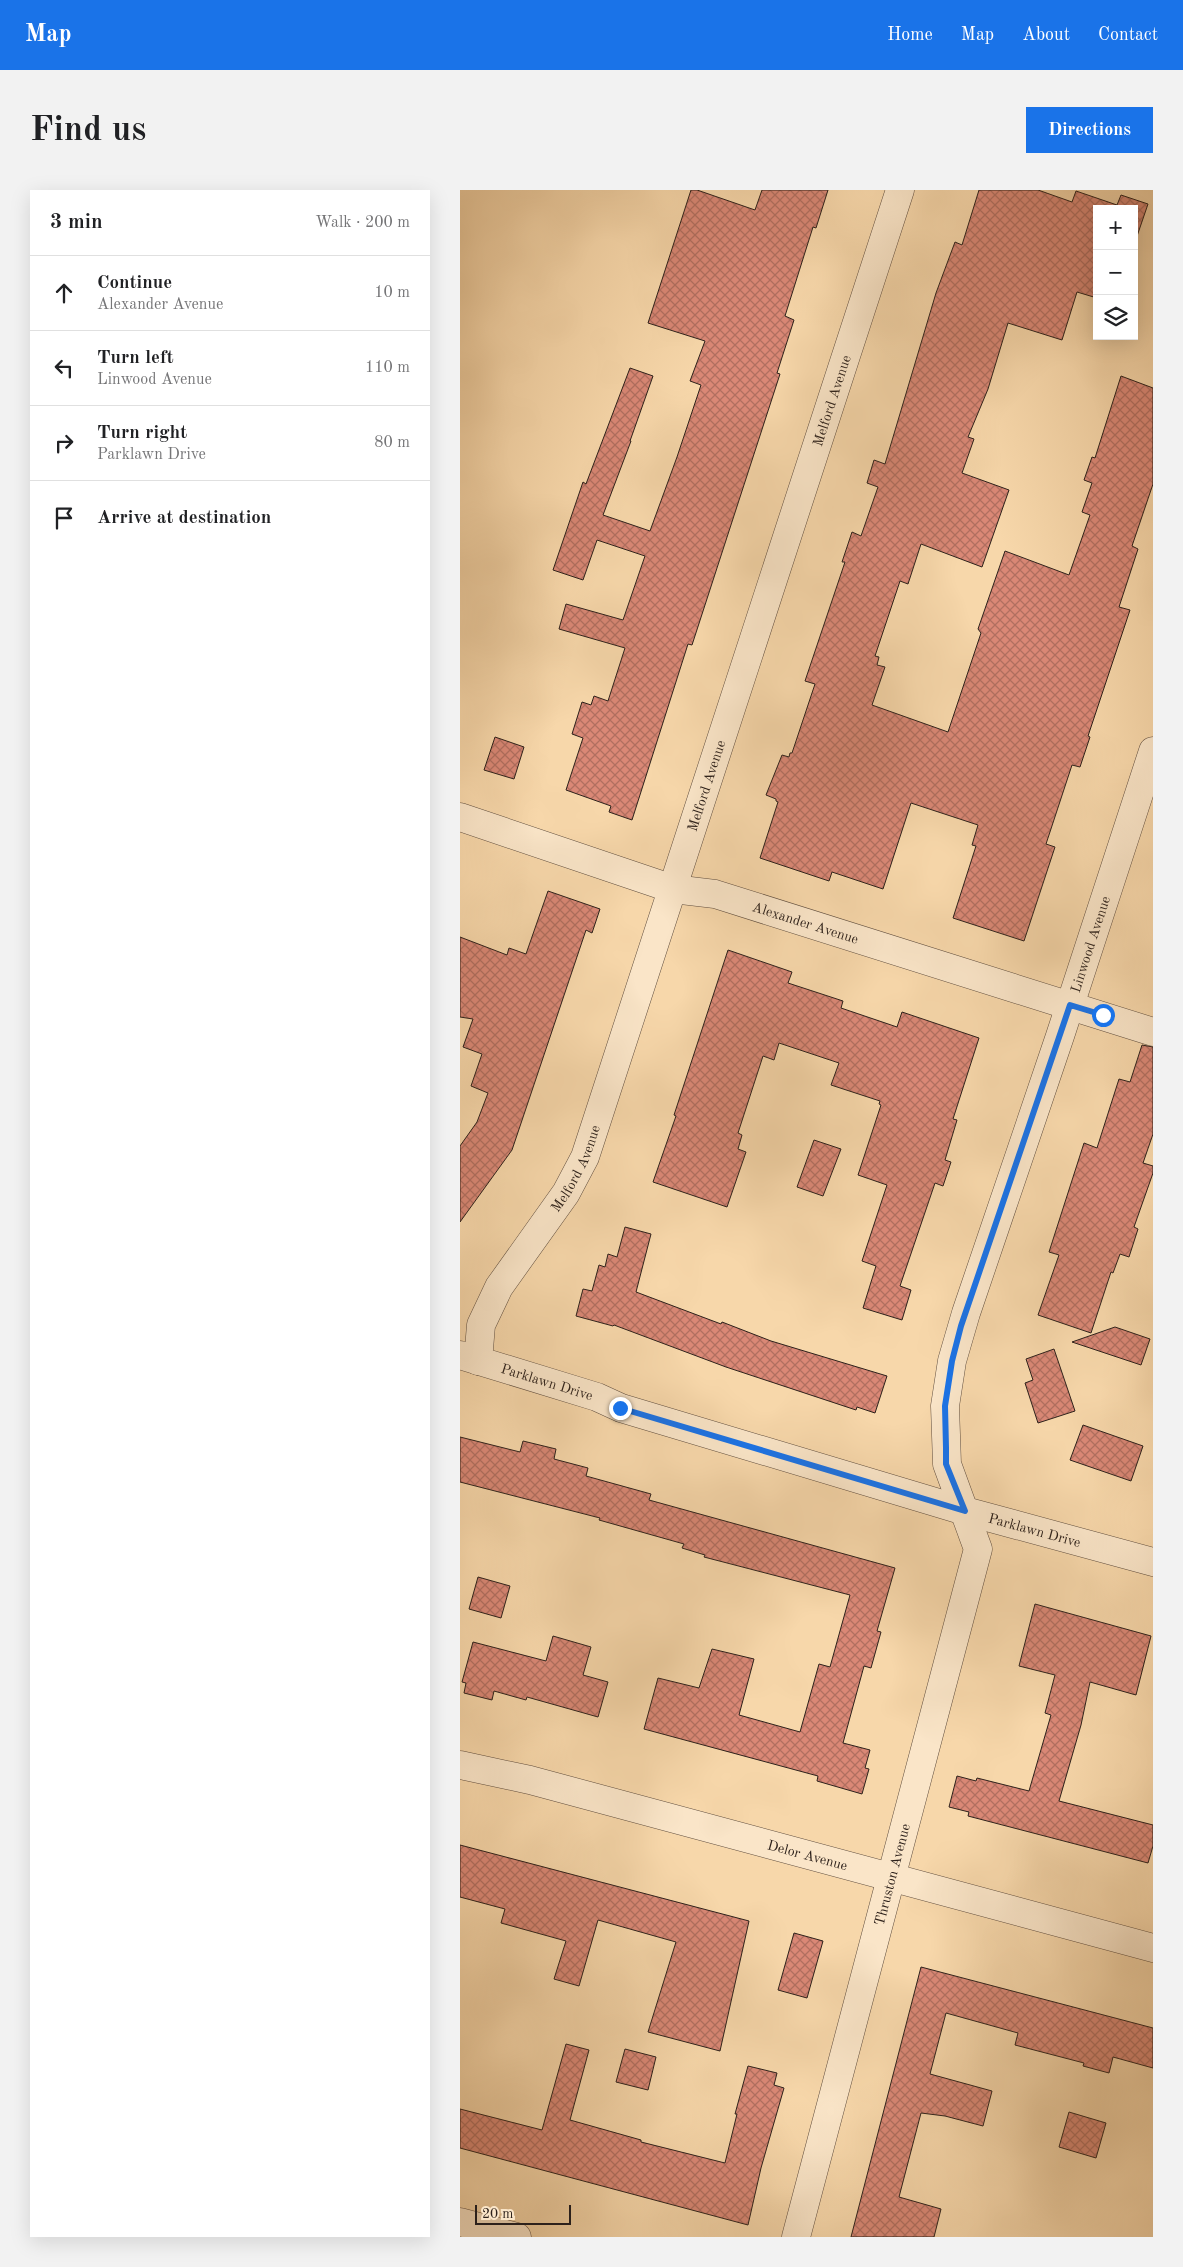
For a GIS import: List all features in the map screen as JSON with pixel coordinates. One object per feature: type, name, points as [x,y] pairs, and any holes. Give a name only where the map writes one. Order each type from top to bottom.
[{"type":"street","name":"Melford Avenue","points":[[469,1358],[481,1325],[499,1287],[566,1193],[585,1157],[900,190]]},
{"type":"street","name":"Linwood Avenue","points":[[965,1511],[946,1464],[945,1406],[952,1361],[966,1313],[1153,751]]},
{"type":"street","name":"Alexander Avenue","points":[[460,817],[673,889],[715,894],[1153,1032]]},
{"type":"street","name":"Parklawn Drive","points":[[469,1358],[597,1397],[620,1408],[965,1511],[1153,1562]]},
{"type":"street","name":"Thruston Avenue","points":[[796,2237],[978,1549],[965,1511]]},
{"type":"street","name":"Delor Avenue","points":[[460,1764],[530,1780],[1153,1948]]},
{"type":"street","points":[[460,2222],[517,2237]]},
{"type":"building","points":[[691,190],[697,190],[755,210],[762,190],[828,190],[816,228],[813,227],[785,316],[794,320],[777,373],[780,374],[692,645],[688,644],[632,820],[609,812],[611,806],[566,790],[583,738],[572,734],[582,702],[591,705],[594,696],[608,701],[625,648],[559,629],[566,604],[623,620],[645,556],[597,540],[583,580],[553,570],[583,482],[586,484],[630,368],[653,376],[603,515],[650,531],[677,457],[701,385],[690,381],[705,341],[648,323]]},
{"type":"building","points":[[979,190],[1038,190],[1072,202],[1076,191],[1117,205],[1093,205],[1093,297],[1077,292],[1062,340],[1008,323],[988,389],[968,437],[974,439],[962,473],[1009,490],[982,567],[921,544],[908,584],[900,581],[875,656],[879,657],[877,665],[885,667],[872,705],[948,732],[981,633],[978,629],[1005,551],[1069,575],[1090,515],[1082,512],[1092,483],[1084,480],[1092,457],[1095,458],[1121,376],[1153,388],[1153,484],[1132,546],[1138,549],[1119,607],[1130,610],[1088,736],[1090,737],[1080,767],[1072,765],[1046,844],[1055,847],[1024,941],[953,918],[976,846],[972,845],[978,825],[911,803],[883,889],[832,872],[829,881],[760,858],[778,802],[776,799],[766,795],[782,755],[789,757],[790,753],[792,753],[815,684],[805,681],[845,562],[842,562],[852,532],[861,536],[878,487],[867,483],[874,460],[885,464],[936,293],[955,242],[962,245]]},
{"type":"building","points":[[1121,195],[1148,204],[1138,233],[1138,205],[1117,205]]},
{"type":"building","points":[[495,737],[524,747],[514,779],[484,770]]},
{"type":"building","points":[[548,891],[600,909],[592,933],[586,930],[512,1150],[460,1222],[460,1146],[477,1122],[488,1093],[471,1086],[482,1054],[463,1047],[473,1019],[460,1017],[460,937],[507,955],[509,948],[526,954]]},
{"type":"building","points":[[728,950],[792,972],[788,983],[843,1001],[841,1008],[897,1027],[902,1012],[979,1038],[953,1119],[957,1120],[945,1160],[951,1162],[943,1186],[935,1183],[900,1286],[911,1290],[902,1320],[863,1308],[876,1266],[862,1261],[887,1185],[858,1175],[881,1105],[879,1104],[880,1101],[831,1085],[839,1063],[779,1043],[774,1060],[763,1056],[738,1133],[742,1135],[738,1149],[746,1152],[727,1207],[653,1182],[676,1116],[674,1115]]},
{"type":"building","points":[[1142,1045],[1153,1047],[1153,1134],[1143,1163],[1153,1166],[1153,1173],[1134,1227],[1138,1229],[1129,1257],[1120,1254],[1113,1273],[1111,1272],[1091,1333],[1038,1315],[1059,1255],[1049,1252],[1084,1143],[1097,1148],[1119,1079],[1130,1082]]},
{"type":"building","points":[[814,1140],[841,1149],[823,1196],[797,1187]]},
{"type":"building","points":[[625,1227],[651,1234],[636,1292],[771,1341],[887,1376],[875,1413],[857,1407],[856,1410],[726,1367],[614,1325],[576,1316],[583,1289],[592,1291],[599,1265],[605,1267],[608,1254],[617,1257]]},
{"type":"building","points":[[1115,1327],[1150,1339],[1141,1365],[1072,1342]]},
{"type":"building","points":[[1054,1349],[1075,1411],[1038,1423],[1025,1383],[1033,1380],[1026,1359]]},
{"type":"building","points":[[1083,1425],[1143,1446],[1131,1481],[1070,1460]]},
{"type":"building","points":[[460,1437],[520,1452],[523,1441],[556,1449],[554,1459],[588,1468],[586,1476],[651,1494],[649,1500],[895,1568],[877,1631],[881,1632],[871,1668],[864,1666],[843,1743],[870,1750],[865,1768],[869,1769],[862,1794],[817,1781],[818,1776],[644,1729],[658,1678],[699,1688],[712,1649],[754,1659],[739,1715],[800,1732],[819,1664],[830,1667],[850,1595],[704,1557],[705,1555],[682,1548],[684,1544],[599,1520],[600,1518],[460,1482]]},
{"type":"building","points":[[478,1577],[510,1586],[501,1618],[469,1609]]},
{"type":"building","points":[[1035,1604],[1151,1636],[1136,1695],[1090,1682],[1081,1725],[1059,1801],[1153,1825],[1153,1846],[1148,1863],[968,1816],[969,1812],[949,1807],[957,1776],[976,1781],[977,1778],[1029,1791],[1051,1715],[1045,1713],[1055,1675],[1019,1666]]},
{"type":"building","points":[[553,1636],[591,1647],[583,1675],[608,1682],[598,1717],[527,1697],[526,1700],[494,1691],[492,1700],[464,1693],[466,1683],[462,1682],[473,1642],[546,1661]]},
{"type":"building","points":[[460,1845],[749,1921],[720,2051],[648,2032],[676,1942],[598,1920],[579,1986],[554,1979],[566,1941],[501,1923],[505,1909],[460,1897]]},
{"type":"building","points":[[794,1933],[823,1941],[807,1998],[778,1990]]},
{"type":"building","points":[[921,1967],[1153,2028],[1153,2068],[1113,2057],[1109,2073],[1083,2066],[1084,2063],[1015,2045],[1018,2033],[946,2013],[930,2074],[992,2091],[983,2126],[945,2116],[921,2113],[899,2197],[941,2209],[934,2237],[851,2237]]},
{"type":"building","points":[[566,2044],[589,2050],[570,2120],[641,2140],[641,2142],[725,2163],[737,2114],[735,2114],[748,2066],[777,2073],[774,2085],[784,2088],[761,2168],[748,2225],[460,2148],[460,2109],[542,2130]]},
{"type":"building","points":[[625,2049],[656,2057],[648,2090],[616,2082]]},
{"type":"building","points":[[1069,2112],[1106,2123],[1096,2158],[1059,2147]]},
{"type":"route","points":[[620,1408],[965,1511],[946,1464],[945,1406],[952,1361],[961,1326],[1070,1005],[1103,1015]]}]
